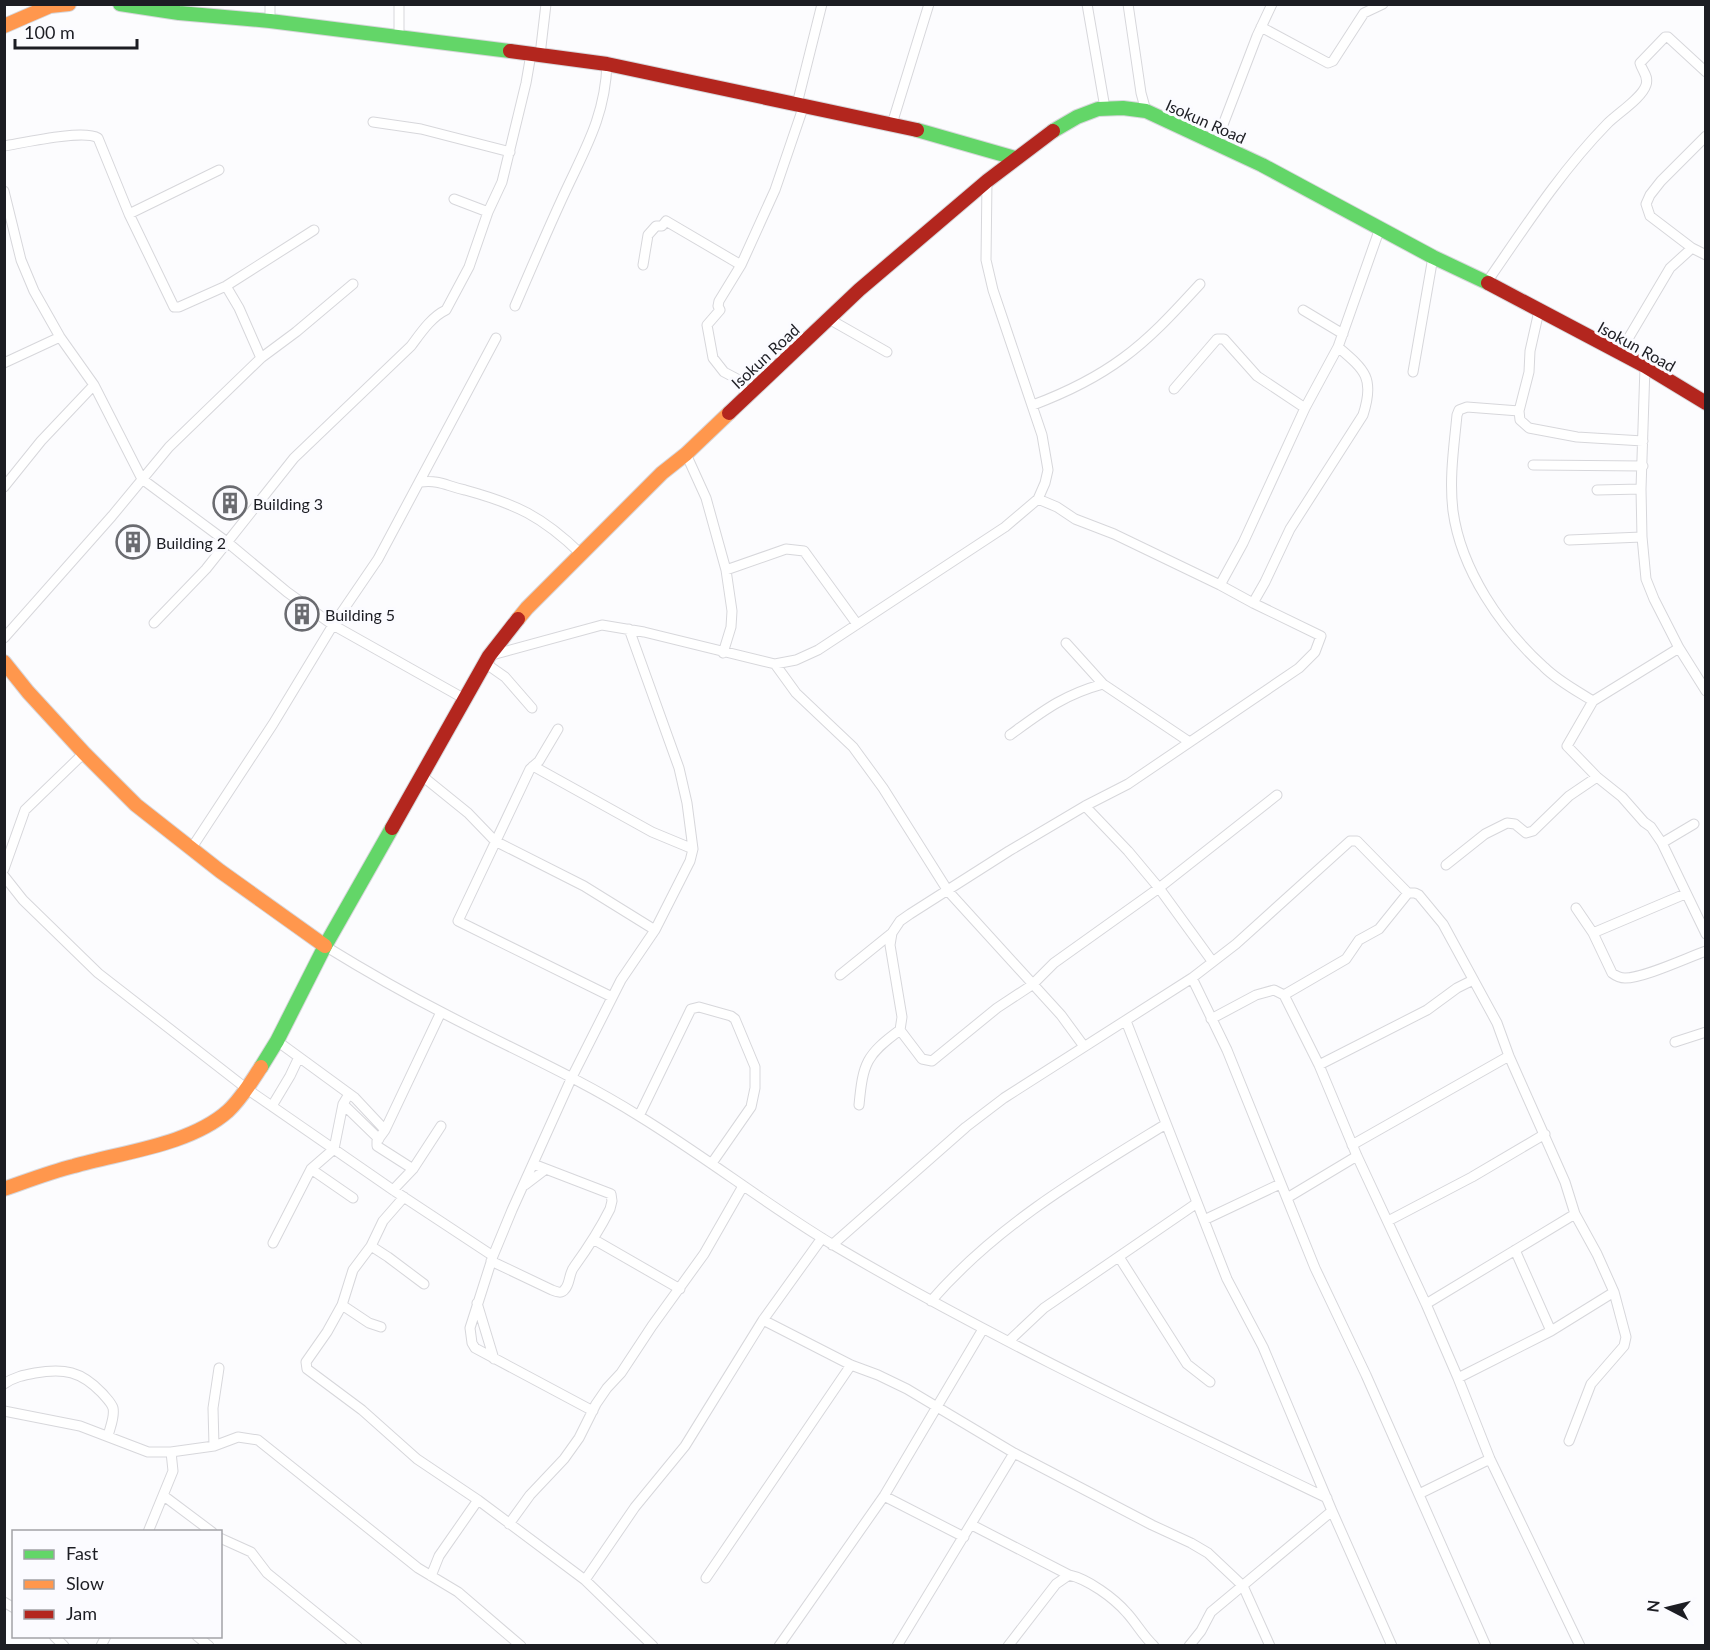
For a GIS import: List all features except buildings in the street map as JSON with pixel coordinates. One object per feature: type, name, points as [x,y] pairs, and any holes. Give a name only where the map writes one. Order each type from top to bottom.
[{"type":"main road","points":[[4,26],[51,6],[69,4]]},
{"type":"main road","points":[[120,4],[179,13],[399,36],[607,64],[892,124],[946,137],[1015,158]]},
{"type":"main road","name":"Isokun Road","points":[[4,1189],[73,1166],[162,1144],[185,1136],[220,1116],[247,1089],[277,1041],[325,946],[463,698],[487,660],[527,608],[662,473],[686,454],[859,290],[1015,158],[1077,117],[1105,108],[1146,111],[1262,165],[1399,240],[1487,282],[1645,366],[1706,403]]},
{"type":"main road","points":[[4,662],[84,753],[136,805],[191,849],[325,946]]},
{"type":"street","points":[[270,4],[270,21]]},
{"type":"street","points":[[399,4],[399,36]]},
{"type":"street","points":[[154,623],[206,569],[294,458],[411,346],[443,312],[469,267],[488,212],[502,182],[546,4]]},
{"type":"street","points":[[739,403],[744,391],[741,381],[724,372],[713,358],[707,325],[720,310],[719,301],[741,265],[775,190],[801,105],[822,4]]},
{"type":"street","points":[[892,124],[929,4]]},
{"type":"street","points":[[1087,4],[1105,108]]},
{"type":"street","points":[[1128,4],[1141,93],[1146,111]]},
{"type":"street","points":[[1216,143],[1272,4]]},
{"type":"street","points":[[1261,27],[1328,63],[1333,61],[1366,9],[1383,4]]},
{"type":"street","points":[[1487,282],[1542,202],[1574,162],[1607,124],[1641,93],[1647,84],[1640,63],[1651,49],[1668,37],[1706,72]]},
{"type":"street","points":[[515,306],[562,198],[584,155],[602,107],[607,64]]},
{"type":"street","points":[[373,122],[421,129],[510,152]]},
{"type":"street","points":[[4,146],[56,138],[94,136],[98,138],[129,214],[174,307],[179,307],[226,286],[314,230]]},
{"type":"street","points":[[1706,136],[1661,181],[1646,204],[1650,216],[1692,248],[1706,255]]},
{"type":"street","points":[[129,214],[219,170]]},
{"type":"street","points":[[532,708],[487,660],[602,625],[629,629],[775,664],[796,660],[818,650],[1005,527],[1038,499],[1048,470],[1046,452],[1033,405],[993,290],[987,260],[987,181]]},
{"type":"street","points":[[4,191],[21,260],[34,291],[60,338],[94,385],[142,479],[333,625],[463,698]]},
{"type":"street","points":[[454,199],[488,212]]},
{"type":"street","points":[[643,265],[648,236],[656,226],[662,226],[666,221],[741,265]]},
{"type":"street","points":[[1220,585],[1243,543],[1305,408],[1338,347],[1380,228]]},
{"type":"street","points":[[4,245],[15,237]]},
{"type":"street","points":[[1619,354],[1664,276],[1692,248]]},
{"type":"street","points":[[1413,372],[1433,257]]},
{"type":"street","points":[[4,638],[169,447],[261,358],[353,284]]},
{"type":"street","points":[[1033,405],[1067,392],[1123,358],[1156,331],[1200,284]]},
{"type":"street","points":[[226,286],[239,308],[261,358]]},
{"type":"street","points":[[1303,310],[1343,334]]},
{"type":"street","points":[[1539,310],[1530,351],[1520,420],[1528,428],[1577,437],[1643,441]]},
{"type":"street","points":[[829,319],[887,352]]},
{"type":"street","points":[[4,363],[60,338]]},
{"type":"street","points":[[191,849],[273,724],[333,625],[378,559],[428,470],[496,338]]},
{"type":"street","points":[[1174,389],[1217,339],[1224,339],[1257,376],[1305,408]]},
{"type":"street","points":[[1252,603],[1266,582],[1290,528],[1363,415],[1369,400],[1368,383],[1362,367],[1338,347]]},
{"type":"street","points":[[1645,366],[1641,489],[1646,579],[1679,648],[1706,691]]},
{"type":"street","points":[[4,486],[41,441],[94,385]]},
{"type":"street","points":[[1520,411],[1467,407],[1459,411],[1457,415],[1452,474],[1454,513],[1464,553],[1479,583],[1519,643],[1546,669],[1593,701]]},
{"type":"street","points":[[686,454],[706,498],[726,570],[732,611],[731,627],[723,653]]},
{"type":"street","points":[[1533,465],[1643,466]]},
{"type":"street","points":[[428,470],[436,480]]},
{"type":"street","points":[[421,482],[436,480],[510,503],[559,533],[581,554]]},
{"type":"street","points":[[1597,490],[1641,489]]},
{"type":"street","points":[[840,975],[892,933],[900,921],[1009,851],[1085,806],[1128,784],[1188,741],[1299,668],[1315,652],[1321,636],[1220,585],[1114,534],[1075,519],[1057,507],[1038,499]]},
{"type":"street","points":[[1569,540],[1642,537]]},
{"type":"street","points":[[726,570],[786,549],[804,551],[857,624]]},
{"type":"street","points":[[593,1411],[475,1348],[470,1328],[492,1258],[572,1077],[621,980],[655,930],[690,861],[693,849],[687,803],[679,768],[629,629]]},
{"type":"street","points":[[1066,643],[1103,684],[1188,741]]},
{"type":"street","points":[[1679,648],[1593,701],[1567,746],[1597,777],[1622,797],[1644,822],[1651,826],[1662,843],[1706,934]]},
{"type":"street","points":[[775,664],[796,693],[853,747],[883,788],[948,891],[1061,1015],[1083,1045]]},
{"type":"street","points":[[1011,735],[1056,702],[1103,684]]},
{"type":"street","points":[[558,729],[539,761],[533,766],[458,921],[612,997]]},
{"type":"street","points":[[4,869],[25,810],[84,753]]},
{"type":"street","points":[[533,766],[652,832],[693,849]]},
{"type":"street","points":[[421,775],[468,813],[495,841],[584,886],[655,930]]},
{"type":"street","points":[[1446,865],[1485,834],[1507,823],[1515,824],[1526,833],[1533,831],[1569,796],[1597,777]]},
{"type":"street","points":[[900,1030],[922,1059],[932,1061],[997,1008],[1032,985],[1054,963],[1159,888],[1276,795]]},
{"type":"street","points":[[1085,806],[1159,888],[1212,961]]},
{"type":"street","points":[[1662,843],[1694,824]]},
{"type":"street","points":[[832,1245],[966,1127],[1004,1098],[1083,1045],[1126,1021],[1192,978],[1236,944],[1350,842],[1360,843],[1408,893],[1415,893],[1419,896],[1443,924],[1497,1023],[1509,1056],[1565,1182],[1575,1214],[1597,1254],[1614,1293],[1626,1337],[1624,1346],[1591,1384],[1569,1441]]},
{"type":"street","points":[[4,876],[23,900],[98,973],[247,1089],[492,1258],[559,1293],[566,1288],[571,1272],[610,1209],[611,1194],[533,1164]]},
{"type":"street","points":[[1284,995],[1346,959],[1359,940],[1379,929],[1408,893]]},
{"type":"street","points":[[1593,933],[1685,894]]},
{"type":"street","points":[[1576,908],[1593,933],[1612,973],[1617,977],[1639,975],[1706,951]]},
{"type":"street","points":[[859,1105],[866,1064],[880,1045],[900,1030],[902,1017],[890,945],[892,933]]},
{"type":"street","points":[[325,946],[371,975],[572,1077],[639,1116],[832,1245],[931,1301],[983,1329],[1327,1498]]},
{"type":"street","points":[[1192,978],[1227,1050],[1315,1268],[1486,1646]]},
{"type":"street","points":[[1319,1065],[1427,1010],[1457,988],[1473,980]]},
{"type":"street","points":[[1211,1019],[1256,995],[1274,990],[1284,995],[1319,1065],[1352,1145],[1426,1304],[1490,1459],[1580,1646]]},
{"type":"street","points":[[639,1116],[691,1009],[699,1007],[731,1016],[737,1023],[755,1067],[755,1088],[751,1107],[712,1163]]},
{"type":"street","points":[[413,1168],[377,1146],[377,1141],[385,1130],[441,1012]]},
{"type":"street","points":[[1126,1021],[1227,1279],[1263,1347],[1392,1646]]},
{"type":"street","points":[[1675,1042],[1706,1032]]},
{"type":"street","points":[[277,1041],[349,1094],[385,1130]]},
{"type":"street","points":[[1352,1145],[1509,1056]]},
{"type":"street","points":[[272,1106],[299,1057]]},
{"type":"street","points":[[273,1243],[311,1169],[333,1149],[343,1104],[349,1094]]},
{"type":"street","points":[[343,1104],[379,1139]]},
{"type":"street","points":[[931,1301],[955,1273],[1028,1212],[1081,1176],[1166,1124]]},
{"type":"street","points":[[393,1190],[413,1168],[441,1126]]},
{"type":"street","points":[[1388,1221],[1472,1177],[1545,1134]]},
{"type":"street","points":[[1287,1198],[1357,1156]]},
{"type":"street","points":[[311,1169],[352,1198]]},
{"type":"street","points":[[523,1186],[546,1169]]},
{"type":"street","points":[[1204,1220],[1280,1184]]},
{"type":"street","points":[[509,1524],[530,1495],[564,1459],[579,1438],[607,1388],[621,1373],[704,1254],[743,1186]]},
{"type":"street","points":[[404,1197],[382,1221],[371,1246],[353,1270],[342,1305],[306,1362],[307,1368],[362,1410],[417,1459],[478,1500],[585,1580],[653,1646]]},
{"type":"street","points":[[1009,1341],[1044,1308],[1197,1203]]},
{"type":"street","points":[[1426,1304],[1575,1214]]},
{"type":"street","points":[[585,1580],[635,1507],[685,1446],[763,1320],[822,1238]]},
{"type":"street","points":[[593,1239],[680,1288]]},
{"type":"street","points":[[371,1246],[424,1284]]},
{"type":"street","points":[[1515,1250],[1551,1331]]},
{"type":"street","points":[[1119,1257],[1187,1364],[1210,1382]]},
{"type":"street","points":[[1458,1378],[1551,1331],[1614,1293]]},
{"type":"street","points":[[477,1303],[482,1312],[483,1325],[494,1359]]},
{"type":"street","points":[[342,1305],[369,1323],[381,1327]]},
{"type":"street","points":[[473,1316],[483,1325]]},
{"type":"street","points":[[763,1320],[851,1365],[878,1375],[1014,1453],[1208,1553],[1243,1586],[1270,1646]]},
{"type":"street","points":[[779,1646],[884,1496],[983,1329]]},
{"type":"street","points":[[706,1578],[851,1365]]},
{"type":"street","points":[[214,1446],[213,1408],[219,1368]]},
{"type":"street","points":[[4,1384],[13,1378],[25,1375],[56,1370],[72,1372],[95,1386],[111,1404],[113,1417],[108,1436]]},
{"type":"street","points":[[4,1411],[80,1426],[148,1452],[171,1452],[214,1446],[238,1437],[258,1440],[418,1568],[458,1592],[521,1646]]},
{"type":"street","points":[[149,1530],[172,1471],[171,1452]]},
{"type":"street","points":[[897,1646],[1014,1453]]},
{"type":"street","points":[[1419,1494],[1490,1459]]},
{"type":"street","points":[[164,1496],[209,1530]]},
{"type":"street","points":[[884,1496],[964,1537]]},
{"type":"street","points":[[431,1576],[439,1556],[478,1500]]},
{"type":"street","points":[[1189,1646],[1201,1631],[1211,1612],[1332,1511]]},
{"type":"street","points":[[972,1524],[1069,1575],[1086,1579],[1126,1612],[1154,1646]]},
{"type":"street","points":[[222,1539],[251,1552],[267,1572],[357,1646]]},
{"type":"street","points":[[418,1568],[439,1556]]},
{"type":"street","points":[[1049,1565],[1056,1584]]},
{"type":"street","points":[[1008,1646],[1056,1584],[1069,1575]]},
{"type":"traffic: fast","points":[[120,4],[179,13],[270,21],[510,51]]},
{"type":"traffic: fast","points":[[1053,131],[1077,117],[1098,109],[1123,108],[1146,111],[1262,165],[1433,257],[1488,283]]},
{"type":"traffic: fast","points":[[917,130],[1015,158]]},
{"type":"traffic: fast","points":[[261,1067],[277,1041],[325,946],[392,828]]},
{"type":"traffic: slow","points":[[4,26],[50,6],[69,4]]},
{"type":"traffic: slow","points":[[518,619],[662,473],[686,454],[729,413]]},
{"type":"traffic: slow","points":[[4,662],[84,753],[136,805],[220,871],[325,946]]},
{"type":"traffic: slow","points":[[4,1189],[56,1171],[155,1146],[195,1132],[228,1111],[261,1067]]},
{"type":"traffic: jam","points":[[510,51],[607,64],[917,130]]},
{"type":"traffic: jam","points":[[729,413],[859,290],[987,181],[1053,131]]},
{"type":"traffic: jam","points":[[1488,283],[1645,366],[1706,403]]},
{"type":"traffic: jam","points":[[392,828],[489,656],[518,619]]},
{"type":"place","name":"Building 3","points":[[230,503]]},
{"type":"place","name":"Building 2","points":[[133,542]]},
{"type":"place","name":"Building 5","points":[[302,614]]}]
